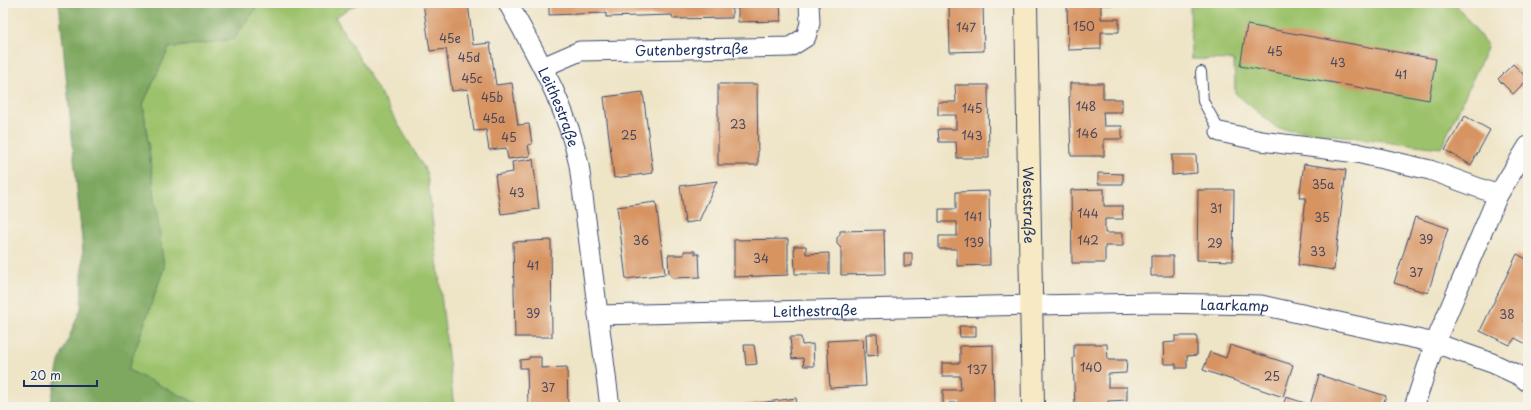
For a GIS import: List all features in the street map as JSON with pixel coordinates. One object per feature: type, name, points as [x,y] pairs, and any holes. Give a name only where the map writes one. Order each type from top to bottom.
[{"type":"street","name":"Leithestraße","points":[[508,3],[543,67],[566,116],[574,142],[579,165],[610,407]]},
{"type":"street","name":"Gutenbergstraße","points":[[543,67],[580,51],[790,47],[806,37],[810,23],[809,3]]},
{"type":"street","name":"Weststraße","points":[[1026,3],[1033,407]]},
{"type":"street","points":[[1220,132],[1261,141],[1357,153],[1430,170],[1498,195]]},
{"type":"street","points":[[1414,407],[1435,343],[1498,195],[1528,146]]},
{"type":"street","name":"Laarkamp","points":[[1032,304],[1157,303],[1262,305],[1435,343],[1492,363],[1520,376],[1528,382]]},
{"type":"street","name":"Leithestraße","points":[[598,315],[1032,304]]},
{"type":"lane","points":[[1201,72],[1203,101],[1220,132]]},
{"type":"green space","points":[[59,3],[260,3],[234,39],[169,48],[143,104],[164,268],[128,370],[204,407],[51,407],[59,362],[81,308],[83,251]]},
{"type":"green space","points":[[260,3],[359,3],[335,17],[427,173],[454,407],[204,407],[128,370],[164,268],[143,104],[169,48],[233,39]]},
{"type":"green space","points":[[1190,3],[1455,3],[1488,46],[1441,148],[1277,128],[1235,93],[1234,60],[1191,59]]},
{"type":"building","points":[[423,3],[468,3],[473,45],[490,43],[496,85],[512,83],[518,125],[529,124],[532,144],[528,145],[530,156],[508,159],[506,148],[489,150],[486,130],[474,131],[468,89],[452,91],[446,49],[430,51]]},
{"type":"building","points":[[549,3],[780,3],[781,21],[738,22],[738,8],[732,8],[732,18],[673,19],[672,15],[606,17],[606,13],[549,15]]},
{"type":"building","points":[[949,3],[983,3],[984,51],[950,52]]},
{"type":"building","points":[[1067,3],[1119,3],[1119,5],[1101,5],[1101,19],[1119,19],[1119,32],[1101,32],[1101,49],[1068,50]]},
{"type":"building","points":[[1247,25],[1436,59],[1429,100],[1240,66]]},
{"type":"building","points":[[1513,64],[1528,79],[1513,94],[1498,79]]},
{"type":"building","points":[[1070,83],[1103,83],[1103,99],[1122,99],[1122,112],[1103,112],[1104,126],[1122,126],[1122,139],[1104,139],[1104,156],[1071,156]]},
{"type":"building","points":[[718,84],[757,84],[758,165],[718,165]]},
{"type":"building","points":[[955,85],[988,85],[989,158],[957,158],[956,142],[939,142],[938,129],[956,129],[956,115],[938,115],[938,102],[956,102]]},
{"type":"building","points":[[643,92],[653,173],[614,178],[604,97]]},
{"type":"building","points":[[1465,116],[1490,130],[1471,165],[1445,150]]},
{"type":"building","points":[[1172,155],[1196,155],[1197,173],[1172,175]]},
{"type":"building","points":[[533,159],[539,209],[501,214],[495,175],[513,172],[512,162]]},
{"type":"building","points":[[1304,164],[1346,170],[1334,270],[1298,265],[1306,198],[1299,198]]},
{"type":"building","points":[[1098,173],[1123,174],[1123,184],[1098,184]]},
{"type":"building","points":[[717,181],[699,221],[685,223],[680,186]]},
{"type":"building","points":[[1104,189],[1104,206],[1122,206],[1123,219],[1105,219],[1105,233],[1123,233],[1123,246],[1105,246],[1105,263],[1072,263],[1071,190]]},
{"type":"building","points":[[1198,190],[1234,190],[1233,261],[1197,260]]},
{"type":"building","points":[[989,191],[990,265],[957,266],[957,249],[939,249],[939,236],[957,236],[957,222],[939,222],[939,209],[956,209],[956,192]]},
{"type":"building","points":[[656,202],[665,274],[626,279],[617,207]]},
{"type":"building","points":[[1415,217],[1448,228],[1428,293],[1394,283]]},
{"type":"building","points":[[884,230],[885,274],[841,275],[841,248],[837,244],[837,238],[840,231]]},
{"type":"building","points":[[788,239],[788,275],[734,277],[734,240]]},
{"type":"building","points":[[551,240],[552,337],[515,337],[513,242]]},
{"type":"building","points":[[794,246],[806,246],[806,254],[829,253],[829,274],[795,274]]},
{"type":"building","points":[[684,251],[695,251],[695,254],[699,254],[700,277],[674,278],[669,274],[668,255],[684,255]]},
{"type":"building","points":[[904,253],[912,253],[912,266],[904,266]]},
{"type":"building","points":[[1517,254],[1528,260],[1528,308],[1523,321],[1528,323],[1528,345],[1515,338],[1510,345],[1480,331]]},
{"type":"building","points":[[1151,256],[1173,256],[1173,276],[1151,276]]},
{"type":"building","points":[[959,326],[976,326],[976,337],[960,337]]},
{"type":"building","points":[[866,334],[877,334],[878,355],[867,356]]},
{"type":"building","points":[[1175,336],[1197,336],[1197,355],[1187,356],[1187,368],[1176,368],[1176,364],[1164,364],[1163,343],[1175,342]]},
{"type":"building","points":[[790,337],[801,337],[802,345],[813,344],[814,366],[804,366],[803,358],[792,359]]},
{"type":"building","points":[[863,339],[866,386],[830,388],[827,341]]},
{"type":"building","points":[[1074,344],[1107,344],[1108,360],[1127,360],[1126,373],[1108,374],[1108,387],[1127,387],[1127,400],[1108,401],[1108,407],[1075,407],[1073,358]]},
{"type":"building","points":[[744,345],[754,345],[757,364],[746,365]]},
{"type":"building","points":[[993,345],[994,407],[961,407],[961,403],[949,403],[949,407],[943,407],[943,390],[961,390],[960,376],[942,376],[942,363],[960,363],[960,346]]},
{"type":"building","points":[[1230,345],[1293,365],[1283,397],[1203,370],[1210,352],[1226,358]]},
{"type":"building","points":[[529,357],[541,357],[541,368],[567,367],[568,407],[528,407],[527,368],[520,368],[520,360],[529,359]]},
{"type":"building","points":[[1319,375],[1386,396],[1382,407],[1317,407],[1310,405]]},
{"type":"building","points":[[1286,397],[1308,404],[1307,407],[1282,407]]},
{"type":"building","points":[[796,398],[797,407],[737,407],[737,406]]}]
